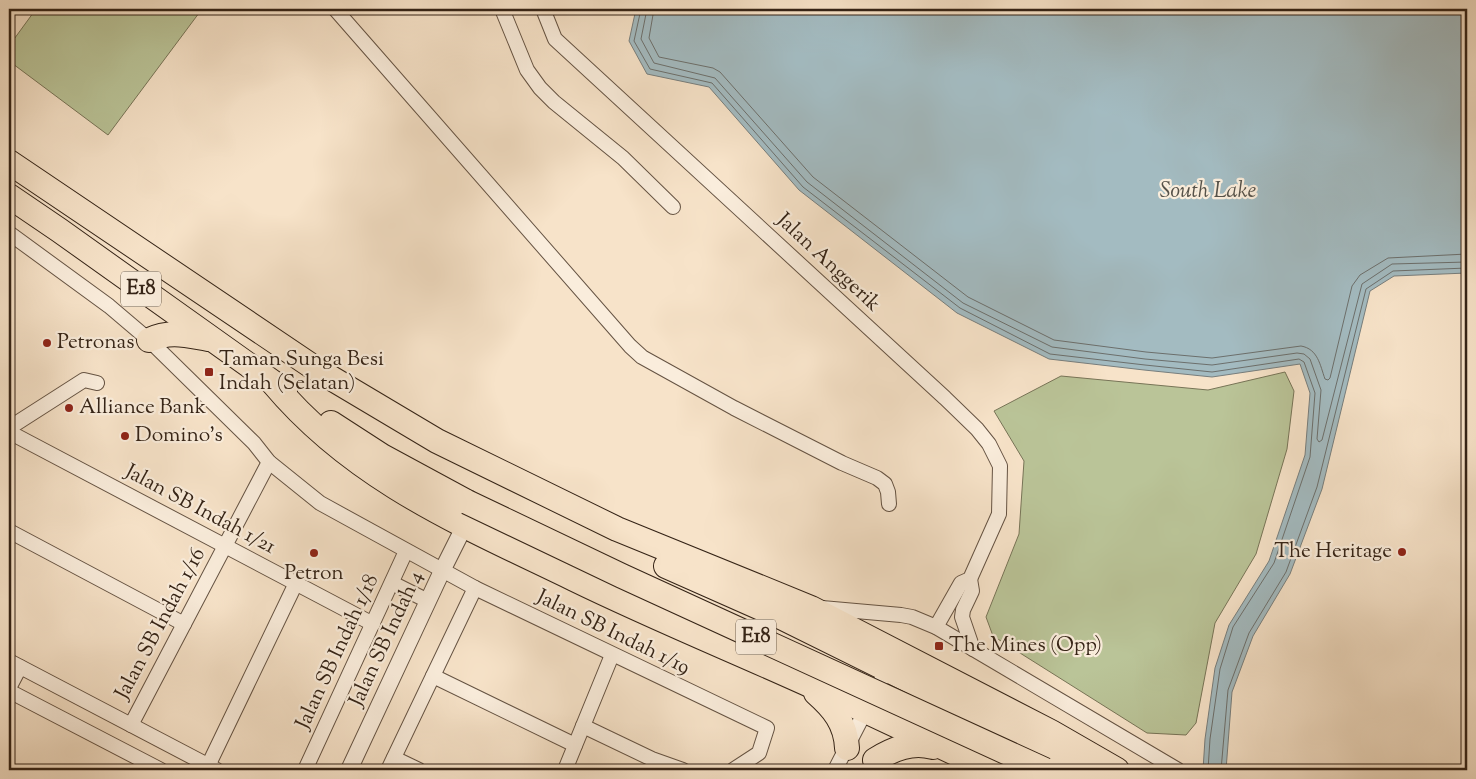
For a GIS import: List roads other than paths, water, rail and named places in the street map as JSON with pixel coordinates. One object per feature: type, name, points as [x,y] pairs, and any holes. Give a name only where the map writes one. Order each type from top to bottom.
[{"type":"highway","name":"E18","points":[[9,162],[316,369],[437,441],[617,529],[811,608],[1052,732],[1117,770]]},
{"type":"highway","name":"E18","points":[[9,196],[273,383],[382,456],[467,502],[622,576],[1045,770]]},
{"type":"highway","points":[[149,340],[161,334],[180,334],[214,340]]},
{"type":"highway","points":[[316,369],[350,400],[432,453],[517,499],[781,617],[1091,770]]},
{"type":"highway","points":[[273,383],[290,403],[331,442],[389,484],[464,527],[635,608],[812,686],[991,770]]},
{"type":"highway","points":[[812,686],[832,691],[842,689],[848,684],[853,677],[854,664],[845,648]]},
{"type":"highway","points":[[812,686],[842,722],[847,736],[847,748]]},
{"type":"highway","points":[[957,754],[944,745],[938,737],[937,729],[939,723],[946,712],[954,709],[965,709],[976,714]]},
{"type":"highway","points":[[873,765],[892,750],[912,746],[927,746],[957,754]]},
{"type":"street","points":[[335,9],[630,346],[642,356],[734,408],[842,463],[877,478],[885,484],[889,504]]},
{"type":"street","points":[[502,9],[527,70],[540,88],[554,102],[623,158],[674,207]]},
{"type":"street","name":"Jalan Anggerik","points":[[543,9],[555,39],[945,398],[977,429],[989,444],[1000,466],[999,514],[970,579],[972,591],[963,610],[962,617],[973,649]]},
{"type":"street","name":"Jalan SB Indah 1/19","points":[[9,233],[101,300],[149,340],[254,443],[269,462],[320,503],[475,588],[768,728],[758,752],[733,770]]},
{"type":"street","points":[[9,430],[84,380],[97,383]]},
{"type":"street","name":"Jalan SB Indah 1/21","points":[[9,430],[373,624]]},
{"type":"street","name":"Jalan SB Indah 1/16","points":[[131,725],[269,462]]},
{"type":"street","name":"Jalan SB Indah 4","points":[[349,770],[464,527]]},
{"type":"street","points":[[9,531],[184,624]]},
{"type":"street","name":"Jalan SB Indah 1/18","points":[[305,770],[406,551]]},
{"type":"street","name":"Jalan Anggerik","points":[[936,627],[961,583],[970,579]]},
{"type":"street","points":[[161,770],[9,689],[14,664],[212,768],[296,583]]},
{"type":"street","points":[[392,583],[428,601]]},
{"type":"street","points":[[419,770],[391,764],[475,588]]},
{"type":"street","points":[[811,608],[871,611],[901,615],[912,617],[936,627],[1175,769]]},
{"type":"street","points":[[565,770],[612,655]]},
{"type":"street","points":[[835,770],[887,670]]},
{"type":"street","points":[[433,676],[575,745]]},
{"type":"street","points":[[873,765],[915,684]]},
{"type":"street","points":[[583,726],[650,765],[683,770]]},
{"type":"water","name":"South Lake","points":[[636,9],[1467,9],[1467,273],[1394,276],[1370,291],[1322,489],[1290,574],[1253,636],[1232,692],[1226,770],[1203,770],[1205,739],[1215,668],[1229,625],[1269,561],[1305,455],[1310,393],[1300,364],[1212,377],[1049,359],[957,313],[799,190],[709,87],[647,74],[629,41]]},
{"type":"place","name":"Petronas","points":[[47,343]]},
{"type":"place","name":"Taman Sunga Besi Indah (Selatan)","points":[[209,372]]},
{"type":"place","name":"Alliance Bank","points":[[69,408]]},
{"type":"place","name":"Domino's","points":[[125,436]]},
{"type":"place","name":"The Heritage","points":[[1402,552]]},
{"type":"place","name":"Petron","points":[[314,553]]},
{"type":"place","name":"The Mines (Opp)","points":[[939,646]]}]
